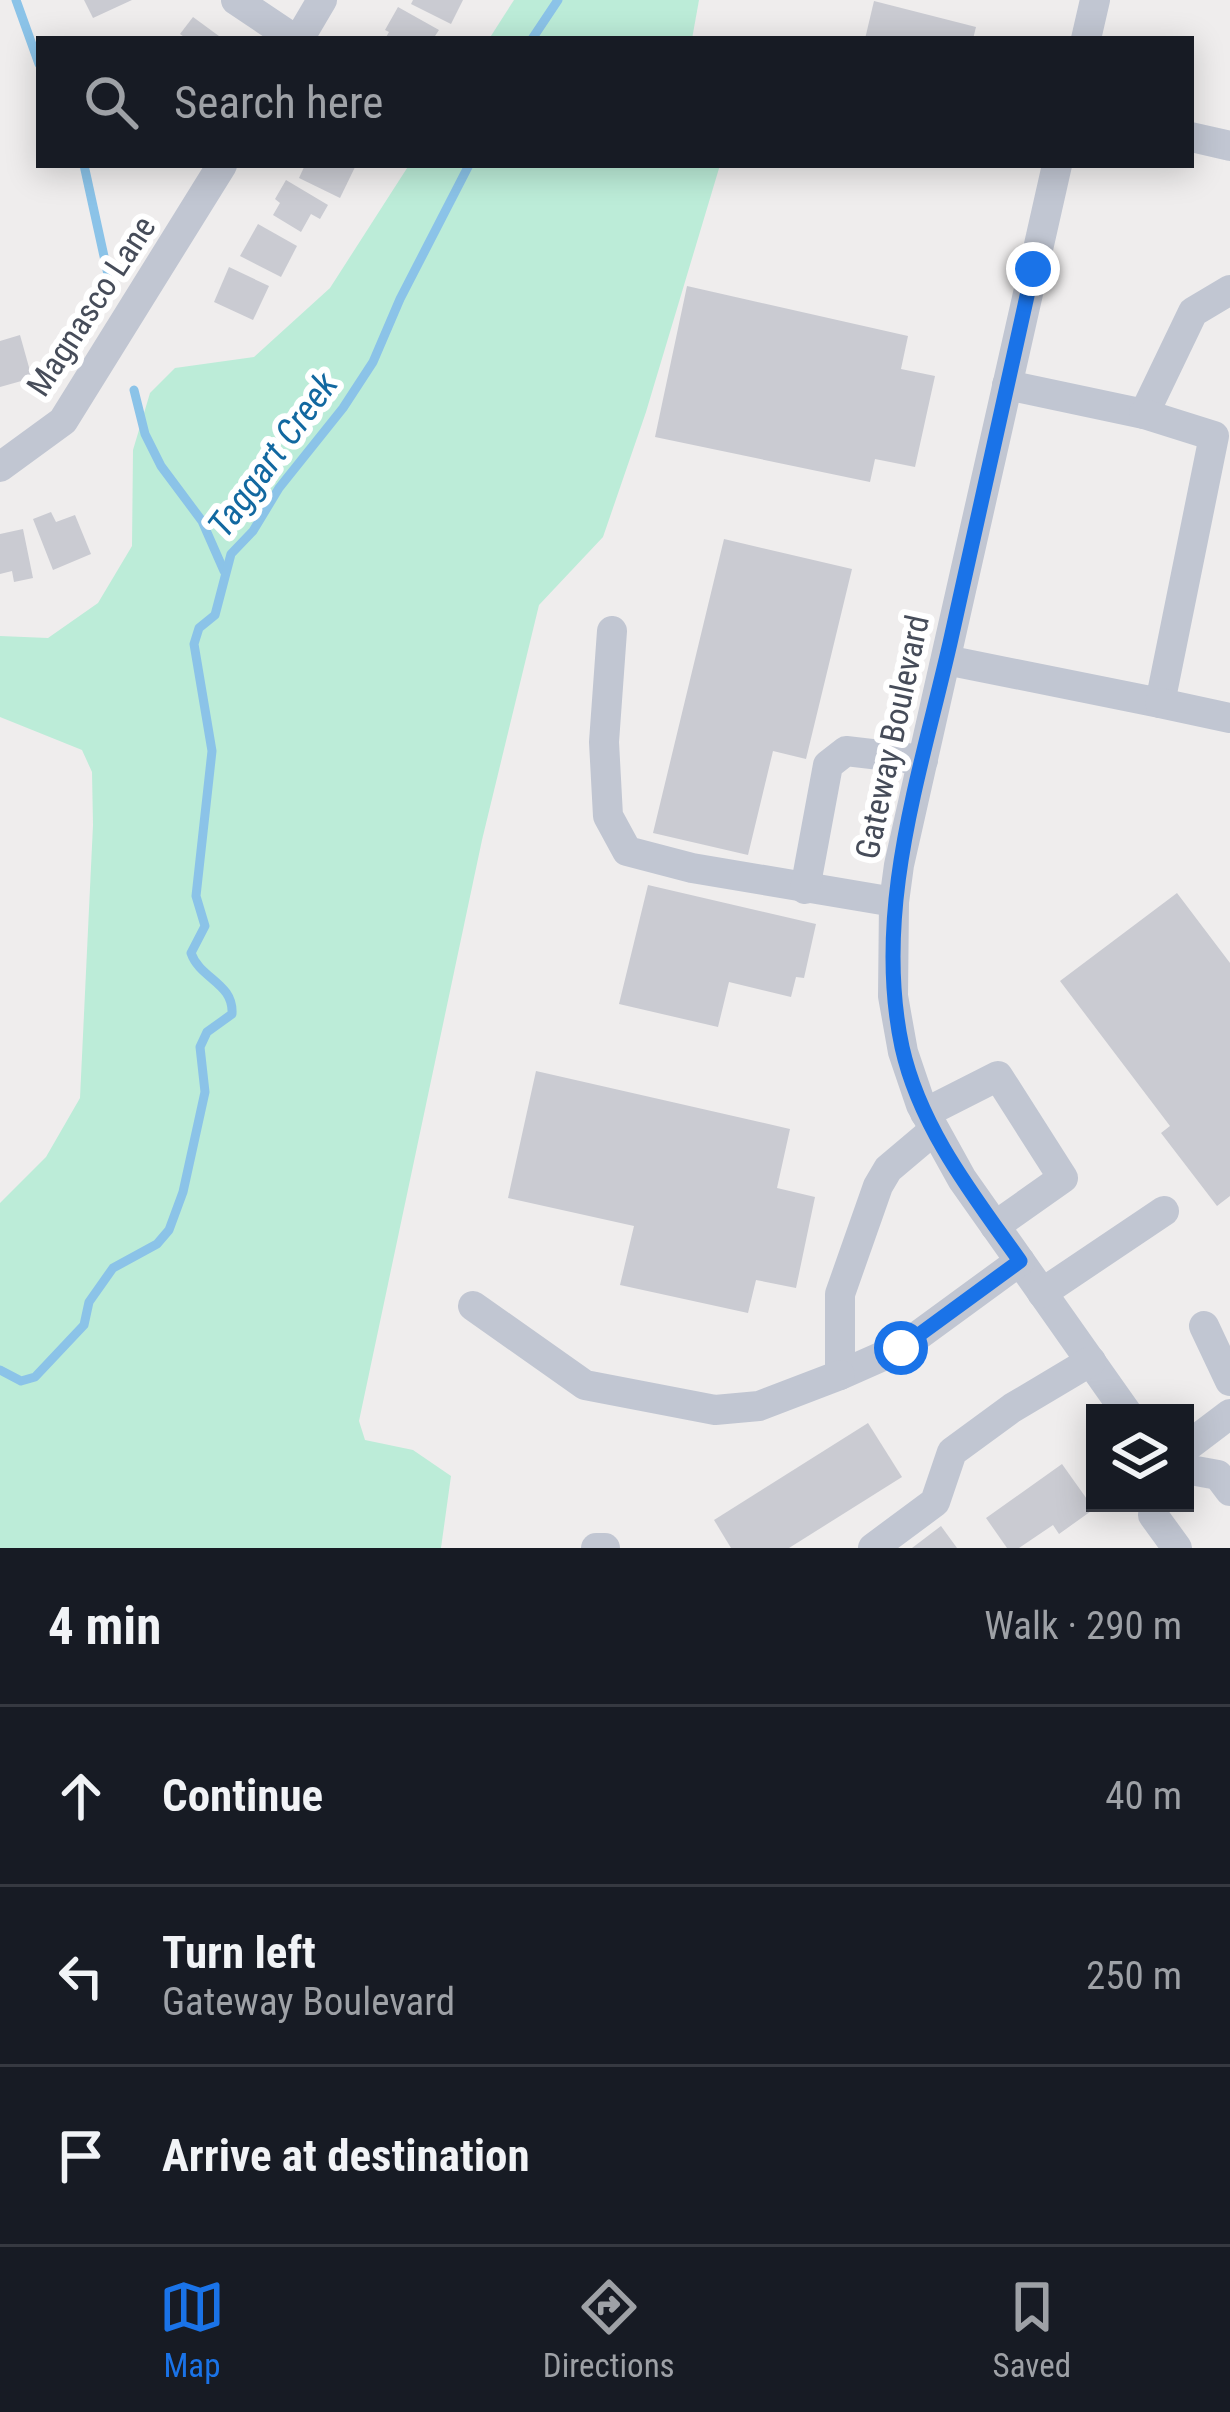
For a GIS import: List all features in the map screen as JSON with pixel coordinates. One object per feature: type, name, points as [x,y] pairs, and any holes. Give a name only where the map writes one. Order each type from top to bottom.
[{"type":"street","points":[[236,0],[292,36]]},
{"type":"street","points":[[299,36],[322,0]]},
{"type":"street","points":[[1087,36],[1095,0]]},
{"type":"street","points":[[1194,138],[1230,146]]},
{"type":"street","name":"Magnasco Lane","points":[[0,467],[63,421],[221,168]]},
{"type":"street","name":"Gateway Boulevard","points":[[1056,168],[894,902],[893,996],[903,1052],[929,1122],[995,1226],[1121,1404]]},
{"type":"street","points":[[1144,415],[1193,312],[1230,290]]},
{"type":"street","points":[[1007,385],[1144,415],[1214,436],[1160,703]]},
{"type":"street","points":[[613,631],[604,742],[608,816],[628,850],[692,868],[894,902]]},
{"type":"street","points":[[946,661],[1230,718]]},
{"type":"street","points":[[805,889],[828,765],[846,751],[923,760]]},
{"type":"street","points":[[840,1376],[840,1294],[878,1186],[929,1122],[998,1076],[1063,1178],[995,1226]]},
{"type":"street","points":[[1042,1292],[1164,1210]]},
{"type":"street","points":[[473,1306],[585,1385],[715,1410],[759,1406],[901,1348],[1020,1261]]},
{"type":"street","points":[[1204,1326],[1230,1381]]},
{"type":"street","points":[[873,1548],[935,1502],[952,1452],[1012,1408],[1090,1361]]},
{"type":"street","points":[[1194,1441],[1230,1414]]},
{"type":"street","points":[[1194,1470],[1218,1475],[1230,1491]]},
{"type":"street","points":[[1154,1512],[1177,1548]]},
{"type":"street","points":[[596,1548],[605,1548]]},
{"type":"green space","points":[[514,0],[699,0],[693,36],[491,36]]},
{"type":"green space","points":[[407,168],[719,168],[603,537],[539,605],[482,840],[359,1421],[365,1440],[413,1450],[451,1476],[441,1548],[0,1548],[0,1203],[46,1157],[80,1098],[93,825],[92,772],[82,750],[0,717],[0,636],[48,638],[98,603],[132,546],[133,450],[150,393],[175,368],[254,357],[330,288]]},
{"type":"building","points":[[84,0],[132,0],[93,18]]},
{"type":"building","points":[[413,0],[463,0],[451,24],[411,4]]},
{"type":"building","points":[[874,1],[976,27],[974,36],[866,36]]},
{"type":"building","points":[[398,7],[439,30],[435,36],[387,36],[385,30]]},
{"type":"building","points":[[193,17],[219,36],[183,36]]},
{"type":"building","points":[[304,168],[355,168],[340,198],[299,178]]},
{"type":"building","points":[[286,180],[328,205],[320,219],[311,214],[301,232],[273,215],[280,203],[275,199]]},
{"type":"building","points":[[258,224],[297,246],[281,277],[240,256]]},
{"type":"building","points":[[229,267],[269,286],[253,320],[214,302]]},
{"type":"building","points":[[687,286],[908,336],[901,369],[935,376],[915,467],[875,459],[870,482],[655,437]]},
{"type":"building","points":[[20,335],[32,378],[0,387],[0,341]]},
{"type":"building","points":[[51,512],[56,522],[75,515],[91,554],[53,570],[33,519]]},
{"type":"building","points":[[23,529],[33,578],[14,582],[12,571],[0,574],[0,534]]},
{"type":"building","points":[[724,539],[852,569],[806,759],[773,751],[748,855],[653,833]]},
{"type":"building","points":[[648,885],[816,924],[804,978],[796,977],[791,997],[729,982],[718,1027],[619,1004]]},
{"type":"building","points":[[1177,893],[1230,963],[1230,1196],[1217,1206],[1161,1133],[1170,1126],[1060,981]]},
{"type":"building","points":[[536,1071],[790,1129],[777,1188],[815,1197],[796,1288],[756,1280],[748,1313],[620,1285],[634,1226],[508,1198]]},
{"type":"building","points":[[868,1423],[902,1477],[789,1548],[731,1548],[714,1520]]},
{"type":"building","points":[[1062,1464],[1086,1498],[1086,1512],[1090,1512],[1059,1534],[1053,1525],[1019,1548],[1007,1548],[986,1518]]},
{"type":"building","points":[[941,1526],[957,1548],[912,1548]]},
{"type":"waterway","points":[[16,0],[36,56]]},
{"type":"waterway","name":"Taggart Creek","points":[[534,36],[558,0]]},
{"type":"waterway","points":[[85,168],[109,279]]},
{"type":"waterway","name":"Taggart Creek","points":[[0,1370],[21,1381],[35,1377],[84,1325],[89,1302],[113,1268],[157,1244],[169,1230],[183,1192],[205,1092],[200,1047],[207,1032],[232,1014],[228,995],[191,953],[205,926],[196,896],[212,751],[194,644],[199,628],[215,615],[231,554],[253,531],[279,488],[373,362],[467,168]]},
{"type":"waterway","points":[[134,390],[145,434],[161,466],[202,521],[224,571]]},
{"type":"route","points":[[901,1348],[1020,1261],[933,1131],[903,1052],[892,976],[899,866],[1033,269]]}]
